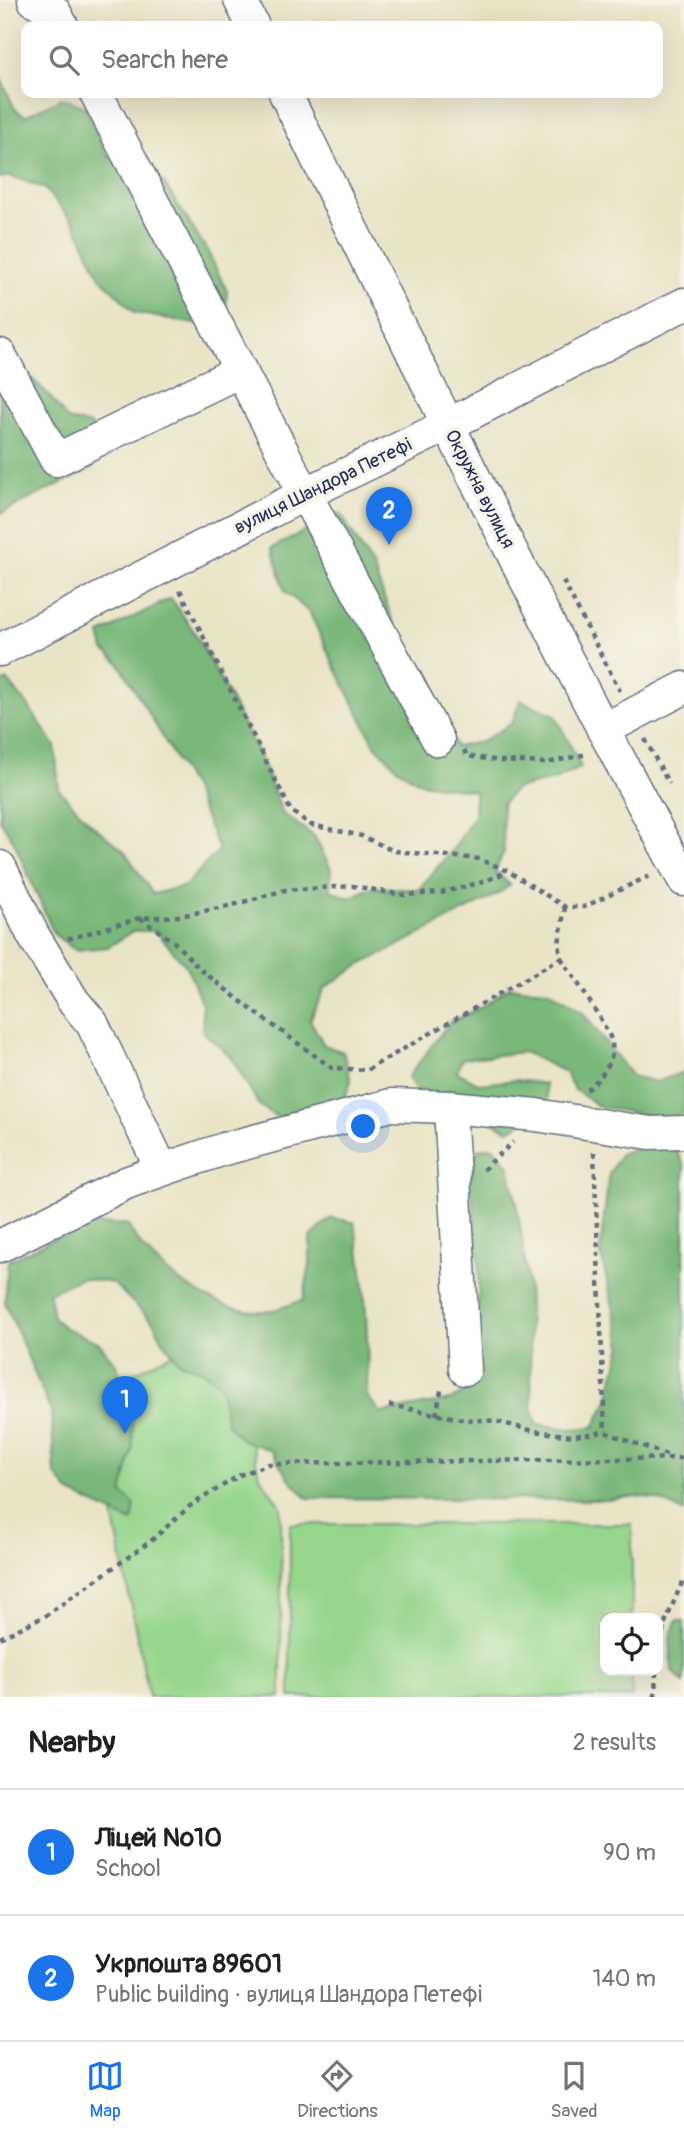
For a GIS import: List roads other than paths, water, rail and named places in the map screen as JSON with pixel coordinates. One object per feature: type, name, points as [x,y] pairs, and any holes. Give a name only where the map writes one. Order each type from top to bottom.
[{"type":"street","points":[[34,0],[54,10],[60,21]]},
{"type":"street","points":[[240,0],[250,21]]},
{"type":"street","points":[[99,98],[305,494],[438,740]]},
{"type":"street","name":"Окружна вулиця","points":[[287,98],[448,425],[597,742],[684,880]]},
{"type":"street","name":"вулиця Шандора Петефі","points":[[0,650],[684,304]]},
{"type":"street","points":[[0,355],[57,460],[240,371]]},
{"type":"street","points":[[597,742],[684,688]]},
{"type":"street","points":[[0,867],[33,935],[74,1002],[93,1023],[162,1170]]},
{"type":"street","points":[[0,1246],[127,1183],[162,1170],[224,1149],[391,1105],[536,1115],[650,1133],[684,1132]]},
{"type":"street","points":[[450,1107],[465,1369]]},
{"type":"place","name":"Укрпошта 89601","points":[[389,545]]},
{"type":"place","name":"Ліцей №10","points":[[125,1434]]}]
